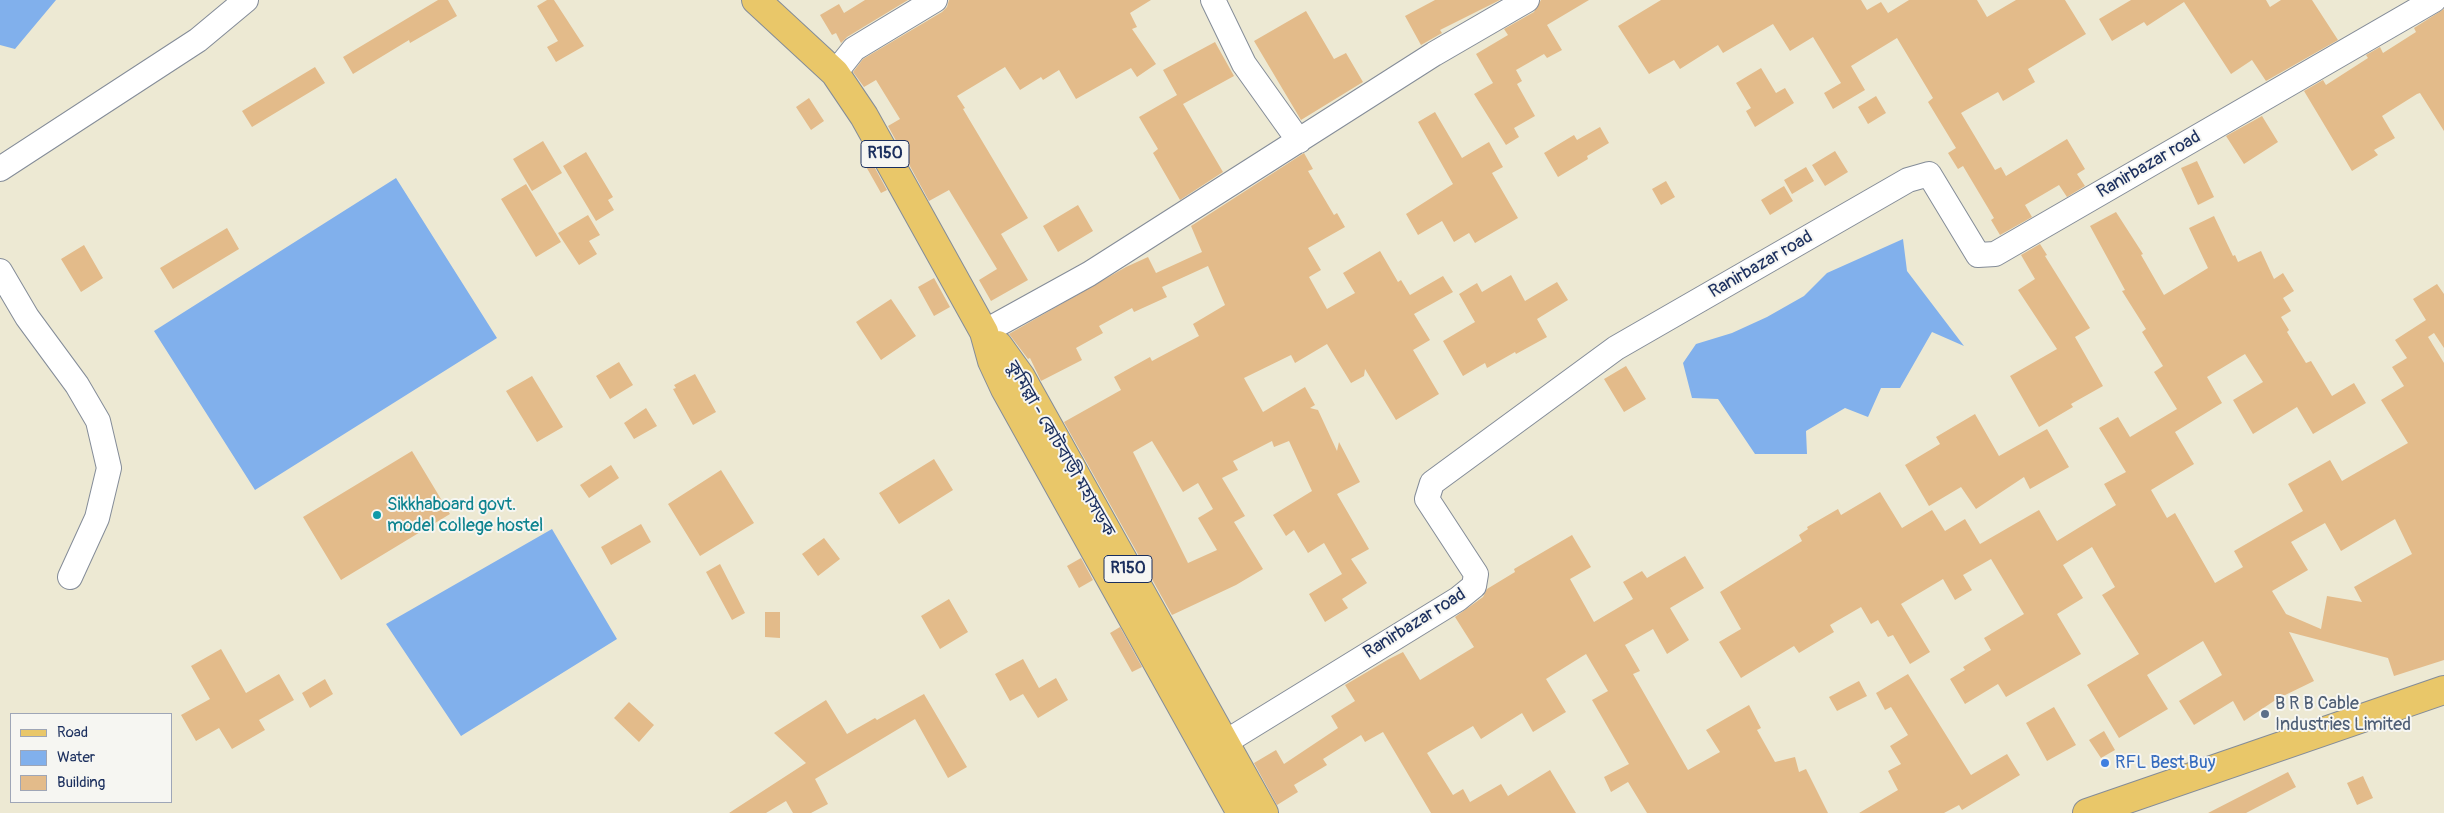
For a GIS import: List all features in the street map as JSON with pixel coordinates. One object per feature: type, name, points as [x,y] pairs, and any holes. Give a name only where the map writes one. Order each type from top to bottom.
[{"type":"main road","name":"R150","points":[[756,0],[835,73],[864,116],[984,332]]},
{"type":"main road","name":"কুমিল্লা - কোটবাড়ী মহাসড়ক","points":[[984,332],[992,361],[1005,389],[1196,713],[1241,813]]},
{"type":"main road","points":[[2087,813],[2444,690]]},
{"type":"main road","name":"কুমিল্লা - কোটবাড়ী মহাসড়ক","points":[[1196,713],[1224,743],[1264,813]]},
{"type":"street","points":[[0,169],[198,40],[246,0]]},
{"type":"street","points":[[835,73],[854,49],[935,0]]},
{"type":"street","points":[[1213,0],[1244,64],[1299,141]]},
{"type":"street","points":[[984,332],[1089,274],[1434,54],[1527,0]]},
{"type":"street","name":"Ranirbazar road","points":[[1224,743],[1474,586],[1476,574],[1427,499],[1432,483],[1616,348],[1908,180],[1929,174],[1978,255],[1995,254],[2431,1]]},
{"type":"street","points":[[0,271],[27,317],[77,385],[98,422],[109,468],[97,518],[70,577]]},
{"type":"water","points":[[0,0],[56,0],[15,49],[0,45]]},
{"type":"water","points":[[396,178],[497,338],[255,490],[154,331]]},
{"type":"water","points":[[1903,239],[1907,271],[1964,346],[1932,332],[1900,388],[1881,388],[1868,417],[1845,408],[1806,431],[1807,454],[1755,454],[1718,399],[1692,398],[1683,363],[1696,344],[1732,333],[1767,317],[1804,296],[1827,273]]},
{"type":"water","points":[[552,529],[617,639],[461,736],[386,624]]},
{"type":"building","points":[[438,0],[448,0],[457,16],[410,43],[409,40],[353,74],[343,57]]},
{"type":"building","points":[[547,0],[554,0],[584,46],[556,62],[547,47],[558,41],[537,6]]},
{"type":"building","points":[[865,0],[908,0],[847,37],[841,43],[836,33],[832,35],[820,15],[839,4],[844,13]]},
{"type":"building","points":[[949,0],[1151,0],[1130,13],[1137,27],[1132,29],[1156,64],[1137,77],[1131,68],[1076,99],[1059,70],[1043,80],[1041,77],[1020,90],[1005,67],[957,96],[1028,218],[1001,234],[1028,280],[991,301],[979,280],[997,269],[949,190],[929,201],[888,126],[900,119],[876,80],[864,87],[853,72],[863,59],[942,12],[947,7]]},
{"type":"building","points":[[1435,0],[1500,0],[1440,30],[1442,33],[1421,45],[1405,16]]},
{"type":"building","points":[[1541,0],[1589,0],[1547,25],[1562,50],[1547,58],[1544,54],[1516,70],[1522,81],[1517,84],[1535,116],[1514,128],[1519,137],[1506,145],[1474,94],[1493,83],[1476,54],[1508,35],[1504,29],[1534,12]]},
{"type":"building","points":[[1661,0],[1861,0],[1867,10],[1881,2],[1888,13],[1909,0],[1977,0],[1987,17],[2016,0],[2065,0],[2086,34],[2028,69],[2035,82],[2003,101],[1998,92],[1961,113],[1995,170],[2001,167],[2006,176],[2067,139],[2085,169],[2077,174],[2085,186],[2067,197],[2059,185],[2025,205],[2032,217],[2000,235],[1991,220],[1994,218],[1963,166],[1958,169],[1948,153],[1956,148],[1928,102],[1933,98],[1897,38],[1851,66],[1865,90],[1833,109],[1824,93],[1841,83],[1813,37],[1790,51],[1773,24],[1723,53],[1718,45],[1680,69],[1674,60],[1649,74],[1618,26]]},
{"type":"building","points":[[2131,0],[2266,0],[2270,7],[2281,0],[2312,0],[2338,40],[2266,81],[2252,60],[2231,74],[2184,2],[2147,26],[2144,22],[2112,41],[2099,19]]},
{"type":"building","points":[[2444,9],[2444,131],[2420,93],[2417,94],[2382,116],[2395,138],[2374,150],[2378,155],[2352,171],[2304,91],[2323,80],[2326,85],[2368,58],[2366,55],[2380,47],[2383,53],[2416,32],[2414,28]]},
{"type":"building","points":[[1306,11],[1334,59],[1346,53],[1363,82],[1301,120],[1254,41]]},
{"type":"building","points":[[1215,42],[1234,76],[1183,104],[1223,172],[1180,200],[1153,153],[1158,149],[1139,117],[1177,95],[1163,70]]},
{"type":"building","points":[[315,67],[325,83],[252,127],[242,111]]},
{"type":"building","points":[[1761,68],[1776,93],[1785,88],[1794,103],[1755,127],[1746,111],[1751,108],[1736,83]]},
{"type":"building","points":[[1876,96],[1886,113],[1868,124],[1858,107]]},
{"type":"building","points":[[809,98],[824,121],[811,130],[796,107]]},
{"type":"building","points":[[1435,112],[1462,158],[1489,142],[1503,167],[1492,173],[1518,218],[1475,243],[1469,233],[1454,242],[1442,221],[1418,235],[1406,214],[1453,184],[1418,122]]},
{"type":"building","points":[[2262,116],[2278,142],[2244,164],[2226,136]]},
{"type":"building","points":[[1600,127],[1609,143],[1587,156],[1588,159],[1558,177],[1544,153],[1574,135],[1577,140]]},
{"type":"building","points":[[543,141],[562,173],[532,191],[513,159]]},
{"type":"building","points":[[1835,151],[1848,172],[1825,186],[1812,165]]},
{"type":"building","points":[[586,152],[613,197],[608,200],[614,210],[596,221],[563,166]]},
{"type":"building","points":[[1304,153],[1313,169],[1308,171],[1334,215],[1337,213],[1345,227],[1308,248],[1321,270],[1309,277],[1327,309],[1355,293],[1343,273],[1380,251],[1398,282],[1401,280],[1410,295],[1443,276],[1453,292],[1414,314],[1430,340],[1413,350],[1439,394],[1396,420],[1365,369],[1364,376],[1351,383],[1327,344],[1295,363],[1291,355],[1244,378],[1263,412],[1305,387],[1315,405],[1310,408],[1318,410],[1337,451],[1339,442],[1360,482],[1337,494],[1369,549],[1351,559],[1367,583],[1342,599],[1348,608],[1325,622],[1309,594],[1342,574],[1324,543],[1308,553],[1294,530],[1286,536],[1273,515],[1312,491],[1289,441],[1274,447],[1272,441],[1233,461],[1238,470],[1222,478],[1245,516],[1234,522],[1263,569],[1236,585],[1172,615],[1064,422],[1121,390],[1114,377],[1150,357],[1152,361],[1199,336],[1193,324],[1225,305],[1208,266],[1162,287],[1167,297],[1134,312],[1132,308],[1099,326],[1103,333],[1076,348],[1082,360],[1041,381],[1030,358],[1028,359],[1009,334],[1126,267],[1148,257],[1156,273],[1202,252],[1191,226]],"holes":[[[1152,441],[1183,492],[1198,483],[1213,509],[1198,518],[1217,550],[1188,563],[1133,452]]]},
{"type":"building","points":[[870,159],[887,190],[881,193],[864,163]]},
{"type":"building","points":[[2197,161],[2214,197],[2198,205],[2181,168]]},
{"type":"building","points":[[1806,167],[1814,181],[1792,194],[1784,180]]},
{"type":"building","points":[[1666,181],[1675,197],[1661,205],[1652,189]]},
{"type":"building","points":[[526,184],[561,242],[536,257],[501,199]]},
{"type":"building","points":[[1784,186],[1793,201],[1770,215],[1761,200]]},
{"type":"building","points":[[1078,205],[1093,231],[1058,252],[1043,226]]},
{"type":"building","points":[[2116,212],[2143,254],[2141,255],[2164,295],[2208,268],[2189,228],[2214,216],[2233,256],[2235,255],[2238,262],[2261,251],[2274,279],[2283,273],[2294,291],[2283,298],[2291,311],[2281,317],[2289,330],[2287,332],[2306,363],[2311,361],[2332,396],[2354,383],[2366,403],[2313,434],[2297,407],[2253,434],[2233,400],[2263,382],[2245,354],[2207,377],[2222,403],[2175,432],[2194,464],[2151,490],[2167,518],[2175,513],[2215,583],[2243,567],[2234,551],[2303,511],[2288,484],[2330,460],[2342,481],[2408,443],[2381,400],[2404,386],[2392,367],[2407,358],[2395,340],[2426,320],[2413,299],[2437,284],[2444,294],[2444,348],[2434,333],[2428,337],[2444,363],[2444,660],[2394,676],[2388,658],[2289,632],[2314,681],[2277,699],[2244,721],[2233,701],[2194,725],[2179,701],[2222,675],[2203,641],[2147,675],[2168,709],[2119,738],[2087,685],[2139,654],[2102,595],[2115,587],[2092,547],[2063,565],[2083,598],[2057,614],[2081,654],[2006,697],[1998,684],[1965,704],[1950,679],[1965,670],[1963,667],[1991,650],[1984,638],[2024,614],[1991,559],[1963,575],[1972,590],[1955,600],[1943,579],[1901,604],[1930,652],[1910,664],[1893,635],[1888,637],[1878,620],[1871,624],[1861,607],[1830,625],[1834,632],[1799,653],[1794,646],[1741,678],[1719,642],[1741,629],[1720,592],[1802,541],[1799,535],[1808,529],[1807,527],[1838,509],[1841,515],[1880,492],[1902,528],[1932,510],[1945,531],[1965,519],[1980,544],[2039,510],[2057,541],[2116,505],[2104,484],[2126,472],[2099,428],[2118,417],[2130,437],[2177,409],[2154,372],[2163,366],[2142,332],[2146,329],[2122,291],[2125,290],[2090,226]],"holes":[[[2395,519],[2412,554],[2354,587],[2362,602],[2327,596],[2321,629],[2286,614],[2272,591],[2308,570],[2291,542],[2325,523],[2341,551]]]},
{"type":"building","points":[[588,215],[600,235],[589,241],[597,254],[579,265],[558,233]]},
{"type":"building","points":[[227,228],[239,249],[173,289],[160,268]]},
{"type":"building","points":[[2040,244],[2047,255],[2045,256],[2090,328],[2075,337],[2103,386],[2071,404],[2073,407],[2039,427],[2010,376],[2057,349],[2018,290],[2035,279],[2021,255]]},
{"type":"building","points":[[84,245],[103,278],[81,292],[61,259]]},
{"type":"building","points":[[1511,275],[1525,301],[1557,282],[1568,300],[1537,319],[1547,337],[1487,368],[1485,363],[1463,376],[1443,341],[1475,322],[1459,294],[1477,283],[1482,292]]},
{"type":"building","points":[[934,278],[950,307],[934,316],[918,287]]},
{"type":"building","points":[[891,299],[916,336],[881,360],[856,322]]},
{"type":"building","points":[[619,362],[633,385],[610,399],[596,376]]},
{"type":"building","points":[[1626,366],[1646,399],[1624,412],[1604,379]]},
{"type":"building","points":[[695,374],[716,412],[693,425],[673,389],[676,388],[674,385]]},
{"type":"building","points":[[532,376],[563,427],[537,442],[506,391]]},
{"type":"building","points":[[646,408],[657,426],[634,439],[624,423]]},
{"type":"building","points":[[1975,414],[1999,456],[2047,429],[2069,467],[2030,489],[2024,477],[1976,509],[1961,487],[1929,506],[1905,465],[1940,444],[1936,437]]},
{"type":"building","name":"Sikkhaboard govt. model college hostel","points":[[412,451],[450,514],[341,580],[303,517]]},
{"type":"building","points":[[934,459],[953,490],[899,524],[879,493]]},
{"type":"building","points":[[611,465],[619,478],[589,498],[580,485]]},
{"type":"building","points":[[721,470],[754,523],[700,556],[668,504]]},
{"type":"building","points":[[641,524],[651,542],[611,565],[601,547]]},
{"type":"building","points":[[1572,535],[1591,567],[1570,579],[1594,622],[1633,599],[1623,582],[1642,571],[1647,578],[1685,556],[1704,588],[1670,608],[1689,640],[1667,654],[1653,629],[1625,645],[1640,671],[1633,674],[1688,770],[1720,752],[1706,730],[1749,705],[1761,728],[1757,730],[1775,762],[1795,757],[1799,772],[1806,769],[1828,813],[1647,813],[1628,782],[1611,792],[1604,777],[1629,764],[1592,700],[1608,691],[1586,654],[1546,679],[1566,712],[1533,732],[1522,713],[1481,739],[1473,726],[1427,753],[1453,795],[1463,789],[1470,802],[1501,784],[1508,796],[1550,770],[1576,813],[1431,813],[1383,732],[1365,742],[1361,735],[1323,759],[1327,765],[1294,785],[1298,792],[1277,805],[1254,763],[1276,750],[1284,764],[1338,728],[1331,716],[1355,701],[1345,685],[1389,659],[1403,652],[1420,680],[1474,647],[1455,617],[1483,597],[1487,589],[1515,572],[1514,569]]},
{"type":"building","points":[[824,538],[840,559],[818,576],[802,554]]},
{"type":"building","points":[[1081,558],[1093,580],[1079,588],[1067,566]]},
{"type":"building","points":[[720,564],[745,613],[732,620],[706,572]]},
{"type":"building","points":[[949,599],[968,632],[940,649],[921,616]]},
{"type":"building","points":[[765,612],[780,612],[780,638],[765,637]]},
{"type":"building","points":[[1120,627],[1142,667],[1132,672],[1110,633]]},
{"type":"building","points":[[221,649],[246,693],[279,674],[294,700],[259,720],[265,730],[232,749],[219,728],[196,741],[181,715],[210,699],[191,666]]},
{"type":"building","points":[[1023,659],[1039,688],[1056,678],[1068,700],[1038,718],[1023,694],[1010,701],[995,674]]},
{"type":"building","points":[[1908,674],[1971,775],[2007,754],[2020,775],[1962,810],[1959,805],[1944,813],[1859,813],[1898,790],[1888,771],[1901,764],[1890,746],[1908,735],[1891,707],[1885,710],[1876,693]]},
{"type":"building","points":[[325,679],[333,694],[310,708],[302,693]]},
{"type":"building","points":[[1859,681],[1867,696],[1837,711],[1829,697]]},
{"type":"building","points":[[924,694],[967,767],[948,778],[915,719],[815,779],[828,804],[811,813],[793,813],[786,801],[766,813],[729,813],[806,763],[774,733],[826,700],[847,734]]},
{"type":"building","points":[[629,702],[654,725],[639,742],[614,718]]},
{"type":"building","points":[[2054,707],[2076,745],[2047,761],[2026,723]]},
{"type":"building","points":[[2104,731],[2115,750],[2101,758],[2089,740]]},
{"type":"building","points":[[2288,772],[2296,787],[2246,813],[2208,813]]},
{"type":"building","points":[[2363,776],[2373,798],[2357,805],[2347,783]]},
{"type":"place","name":"Sikkhaboard govt. model college hostel","points":[[377,515]]},
{"type":"place","name":"B R B Cable Industries Limited","points":[[2265,714]]},
{"type":"place","name":"RFL Best Buy","points":[[2105,763]]}]
